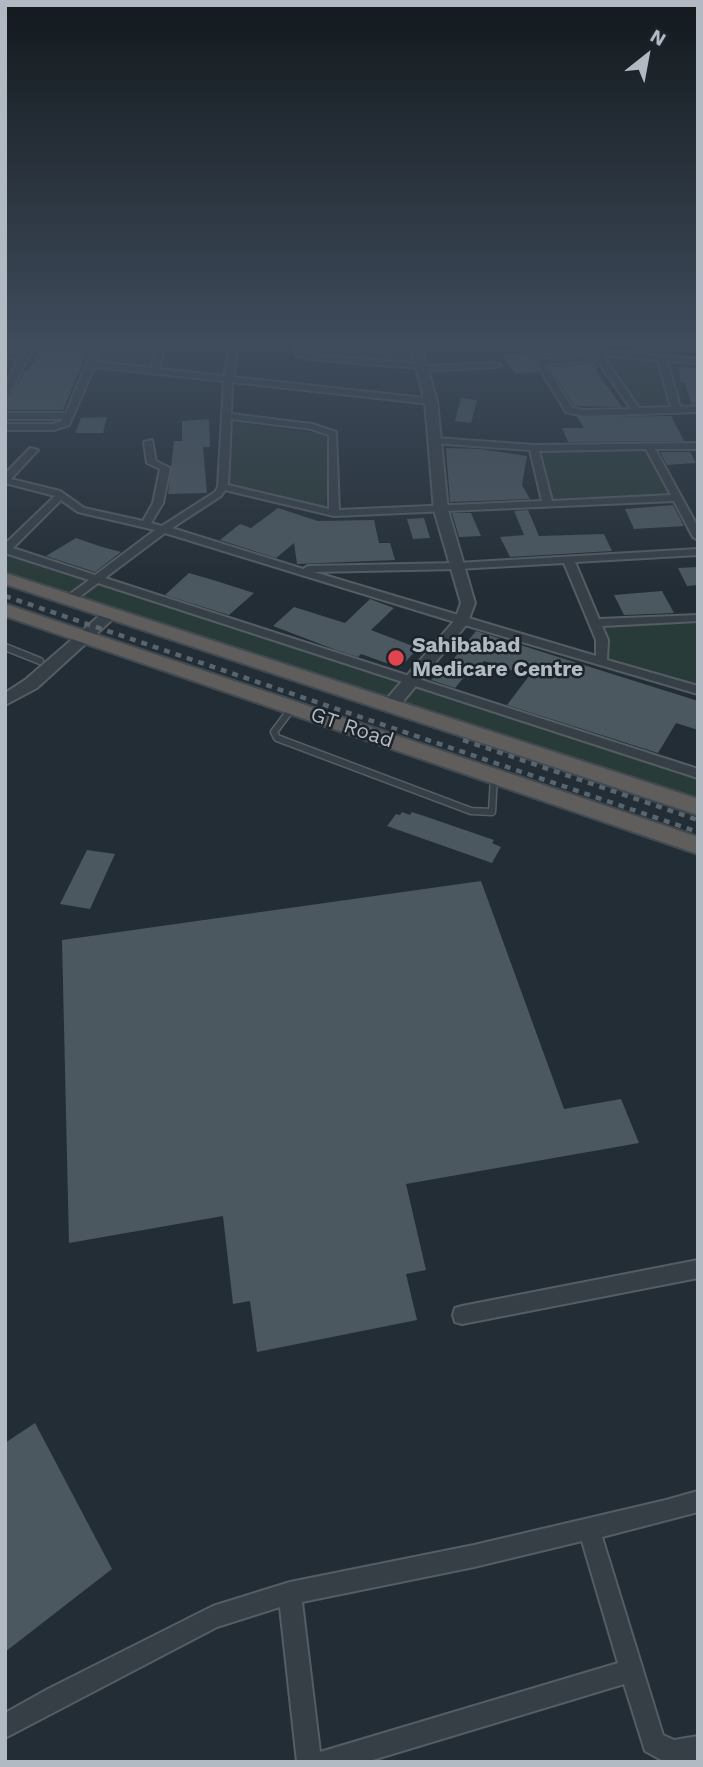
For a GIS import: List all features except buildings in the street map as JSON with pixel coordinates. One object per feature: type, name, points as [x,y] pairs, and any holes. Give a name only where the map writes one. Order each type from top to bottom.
[{"type":"highway","name":"GT Road","points":[[5,578],[698,807]]},
{"type":"highway","name":"GT Road","points":[[5,610],[698,846]]},
{"type":"street","points":[[70,599],[223,487],[227,428]]},
{"type":"street","points":[[316,428],[333,434],[334,513]]},
{"type":"street","points":[[390,706],[462,621],[468,603],[441,510],[435,428]]},
{"type":"street","points":[[436,440],[534,448],[698,446]]},
{"type":"street","points":[[145,526],[158,503],[165,468],[153,465],[149,442]]},
{"type":"street","points":[[648,445],[698,537]]},
{"type":"street","points":[[534,448],[548,504]]},
{"type":"street","points":[[33,450],[5,480],[61,495],[81,510],[163,529],[698,690]]},
{"type":"street","points":[[223,487],[334,513],[676,498]]},
{"type":"street","points":[[61,495],[5,549],[698,774]]},
{"type":"street","points":[[297,569],[457,566],[698,552]]},
{"type":"street","points":[[568,559],[602,640],[601,661]]},
{"type":"street","points":[[8,698],[40,661],[104,611]]},
{"type":"street","points":[[594,623],[698,618]]},
{"type":"street","points":[[8,698],[31,684],[76,634]]},
{"type":"street","points":[[462,1315],[698,1269]]},
{"type":"street","points":[[5,1726],[213,1617],[290,1593],[474,1556],[698,1501]]},
{"type":"street","points":[[589,1529],[653,1743],[665,1752],[677,1754],[698,1748]]},
{"type":"street","points":[[290,1593],[309,1762]]},
{"type":"street","points":[[325,1762],[630,1671]]},
{"type":"lane","points":[[5,647],[40,661]]},
{"type":"lane","points":[[293,708],[274,732],[277,738],[471,811],[492,812],[494,777]]},
{"type":"green space","points":[[229,428],[283,428],[337,436],[324,513],[230,486]]},
{"type":"green space","points":[[647,447],[672,500],[553,506],[536,449]]},
{"type":"green space","points":[[5,550],[698,773],[698,808],[5,579]]},
{"type":"green space","points":[[698,620],[698,688],[605,660],[605,627]]},
{"type":"railway","points":[[5,596],[698,832]]},
{"type":"railway","points":[[463,740],[698,820]]},
{"type":"place","name":"Sahibabad Medicare Centre","points":[[396,658]]}]
